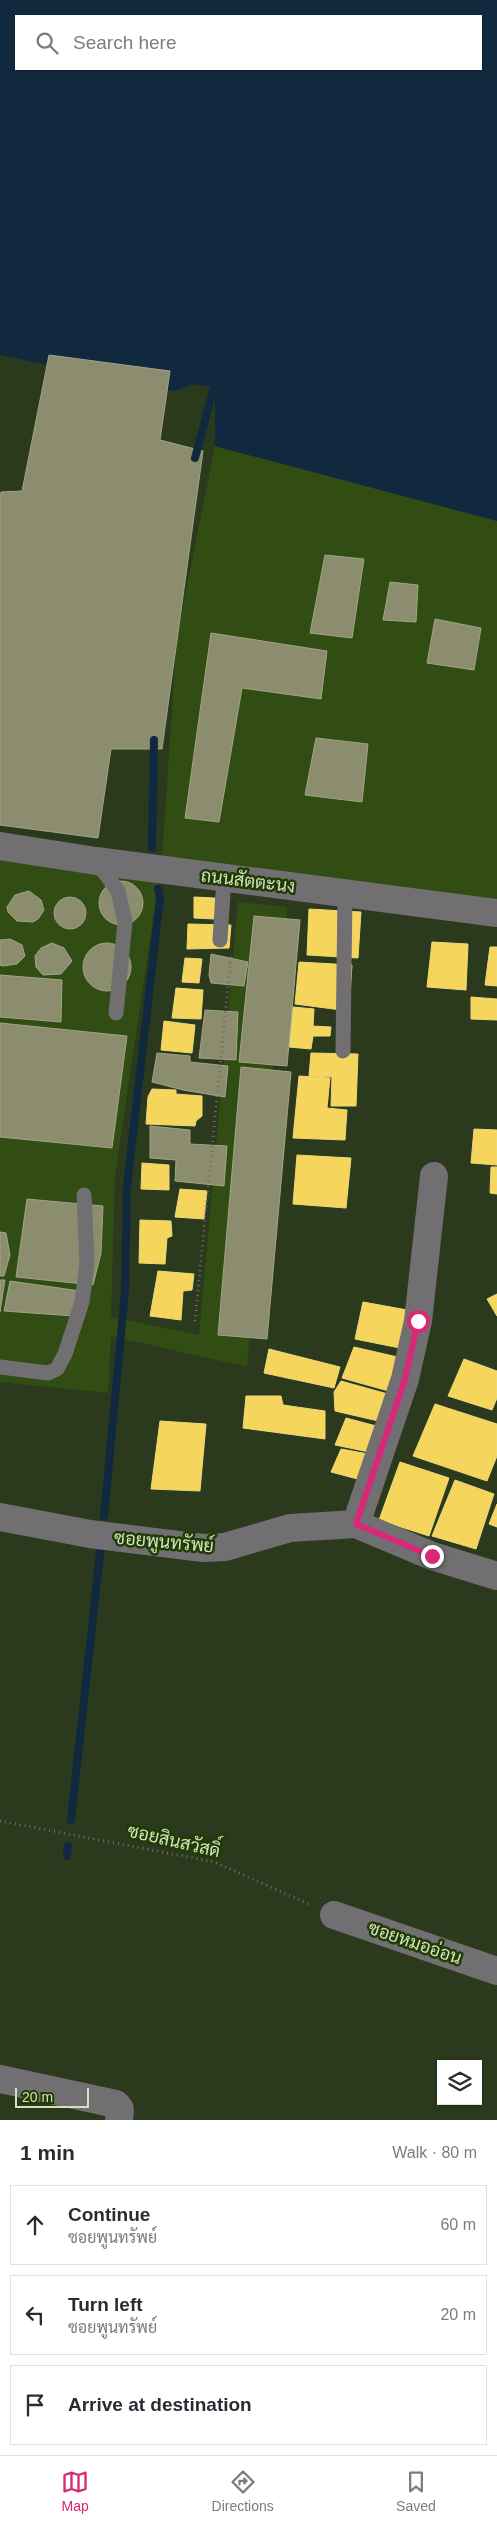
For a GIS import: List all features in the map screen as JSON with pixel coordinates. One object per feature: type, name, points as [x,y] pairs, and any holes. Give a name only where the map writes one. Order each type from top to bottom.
[{"type":"street","name":"ถนนสัตตะนง","points":[[0,846],[96,861],[497,913]]},
{"type":"street","points":[[356,1524],[405,1379],[418,1321],[434,1176]]},
{"type":"street","name":"ซอยพูนทรัพย์","points":[[0,1517],[90,1534],[203,1548],[225,1547],[290,1528],[356,1524],[432,1556],[497,1576]]},
{"type":"street","name":"ซอยหมออ่อน","points":[[334,1915],[497,1972]]},
{"type":"street","points":[[0,2079],[116,2104],[120,2109],[119,2120]]},
{"type":"lane","points":[[96,861],[118,891],[125,922],[116,1013]]},
{"type":"lane","points":[[224,878],[226,944]]},
{"type":"lane","points":[[343,1052],[345,893]]},
{"type":"lane","points":[[0,1367],[48,1374],[57,1369],[65,1354],[82,1302],[87,1263],[84,1195]]},
{"type":"path","points":[[195,1322],[226,944]]},
{"type":"path","name":"ซอยสินสวัสดิ์","points":[[0,1821],[214,1862],[334,1915]]},
{"type":"shaded area","points":[[215,446],[497,521],[497,900],[162,858],[177,635]]},
{"type":"shaded area","points":[[0,858],[159,878],[115,1176],[111,1317],[199,1335],[238,902],[287,907],[247,1367],[111,1336],[108,1393],[0,1382]]},
{"type":"water","points":[[0,0],[497,0],[497,521],[215,446],[215,388],[194,384],[174,391],[0,355]]},
{"type":"building: Homes","points":[[194,897],[215,898],[215,919],[194,918]]},
{"type":"building: Homes","points":[[309,909],[361,912],[358,958],[307,955]]},
{"type":"building: Homes","points":[[188,924],[231,925],[229,948],[187,949]]},
{"type":"building: Homes","points":[[432,942],[468,944],[466,990],[427,987]]},
{"type":"building: Homes","points":[[490,947],[497,947],[497,986],[485,985]]},
{"type":"building: Homes","points":[[185,958],[202,959],[199,983],[182,982]]},
{"type":"building: Homes","points":[[299,962],[352,965],[349,1011],[295,1004]]},
{"type":"building: Homes","points":[[176,988],[203,990],[201,1019],[172,1018]]},
{"type":"building: Homes","points":[[471,997],[497,999],[497,1020],[471,1019]]},
{"type":"building: Homes","points":[[293,1007],[314,1009],[313,1026],[331,1027],[330,1036],[313,1036],[311,1049],[289,1047]]},
{"type":"building: Homes","points":[[164,1021],[195,1025],[192,1053],[161,1050]]},
{"type":"building: Homes","points":[[311,1053],[358,1054],[356,1106],[331,1106],[332,1077],[309,1076]]},
{"type":"building: Homes","points":[[299,1076],[330,1078],[327,1108],[347,1110],[345,1140],[293,1138]]},
{"type":"building: Homes","points":[[152,1089],[176,1090],[176,1094],[202,1096],[202,1116],[196,1121],[195,1126],[146,1124],[148,1097]]},
{"type":"building: Homes","points":[[474,1129],[497,1130],[497,1165],[471,1163]]},
{"type":"building: Homes","points":[[297,1155],[351,1158],[346,1208],[293,1204]]},
{"type":"building: Homes","points":[[142,1163],[169,1165],[169,1190],[141,1189]]},
{"type":"building: Homes","points":[[491,1167],[497,1167],[497,1194],[490,1193]]},
{"type":"building: Homes","points":[[180,1189],[207,1191],[204,1219],[175,1217]]},
{"type":"building: Homes","points":[[140,1220],[171,1221],[172,1236],[167,1238],[165,1264],[139,1263]]},
{"type":"building: Homes","points":[[158,1271],[194,1274],[192,1290],[183,1291],[181,1320],[150,1316]]},
{"type":"building: Homes","points":[[497,1294],[497,1316],[487,1299]]},
{"type":"building: Homes","points":[[363,1302],[413,1311],[405,1349],[355,1339]]},
{"type":"building: Homes","points":[[354,1347],[402,1358],[392,1392],[342,1378]]},
{"type":"building: Homes","points":[[269,1349],[340,1367],[334,1388],[264,1373]]},
{"type":"building: Homes","points":[[464,1359],[497,1371],[497,1398],[492,1410],[448,1396]]},
{"type":"building: Homes","points":[[341,1381],[395,1396],[387,1423],[335,1411],[334,1392]]},
{"type":"building: Homes","points":[[246,1396],[281,1396],[283,1405],[325,1411],[325,1439],[243,1428]]},
{"type":"building: Homes","points":[[435,1404],[497,1424],[497,1456],[487,1481],[413,1456]]},
{"type":"building: Homes","points":[[346,1418],[384,1428],[374,1453],[335,1445]]},
{"type":"building: Homes","points":[[160,1421],[206,1424],[200,1491],[151,1489]]},
{"type":"building: Homes","points":[[341,1449],[374,1455],[365,1481],[331,1472]]},
{"type":"building: Homes","points":[[400,1462],[449,1478],[429,1536],[379,1520]]},
{"type":"building: Homes","points":[[455,1480],[494,1494],[476,1549],[432,1536]]},
{"type":"building: Homes","points":[[497,1504],[497,1527],[489,1524]]},
{"type":"building: Industry","points":[[49,355],[170,371],[160,440],[203,451],[162,749],[111,749],[98,838],[0,825],[0,500],[1,492],[22,491]]},
{"type":"building: Industry","points":[[325,555],[364,559],[352,638],[310,633]]},
{"type":"building: Industry","points":[[390,582],[418,585],[416,622],[383,620]]},
{"type":"building: Industry","points":[[435,619],[481,628],[474,670],[427,663]]},
{"type":"building: Industry","points":[[211,633],[327,651],[321,699],[242,688],[219,822],[185,818]]},
{"type":"building: Industry","points":[[316,738],[368,744],[362,802],[305,795]]},
{"type":"building: Industry","points":[[125,881],[137,887],[142,894],[142,912],[137,919],[130,924],[117,925],[109,922],[102,915],[99,899],[102,891],[109,884]]},
{"type":"building: Industry","points":[[29,891],[41,900],[44,910],[38,919],[33,922],[17,921],[8,912],[7,907],[15,895]]},
{"type":"building: Industry","points":[[70,897],[82,901],[86,913],[82,925],[70,929],[58,925],[54,913],[58,901]]},
{"type":"building: Industry","points":[[254,916],[300,920],[287,1066],[239,1062]]},
{"type":"building: Industry","points":[[10,939],[22,945],[25,956],[17,964],[3,966],[0,965],[0,940]]},
{"type":"building: Industry","points":[[52,943],[64,948],[72,961],[61,974],[43,975],[36,967],[35,956],[41,948]]},
{"type":"building: Industry","points":[[102,943],[112,943],[124,950],[131,962],[131,972],[124,984],[112,991],[102,991],[94,987],[87,980],[83,972],[83,962],[87,954],[94,947]]},
{"type":"building: Industry","points":[[211,954],[248,962],[244,986],[211,983],[209,975]]},
{"type":"building: Industry","points":[[0,975],[62,980],[61,1022],[0,1017]]},
{"type":"building: Industry","points":[[205,1010],[238,1012],[236,1060],[199,1058]]},
{"type":"building: Industry","points":[[0,1023],[127,1036],[112,1148],[0,1137]]},
{"type":"building: Industry","points":[[157,1053],[190,1056],[190,1062],[228,1066],[225,1097],[183,1090],[152,1082]]},
{"type":"building: Industry","points":[[241,1067],[291,1072],[267,1339],[218,1335]]},
{"type":"building: Industry","points":[[150,1126],[190,1130],[190,1144],[227,1146],[224,1186],[175,1181],[176,1160],[150,1158]]},
{"type":"building: Industry","points":[[27,1199],[103,1206],[101,1253],[93,1285],[16,1277]]},
{"type":"building: Industry","points":[[0,1232],[6,1233],[10,1255],[4,1276],[0,1276]]},
{"type":"building: Industry","points":[[0,1280],[5,1280],[0,1312]]},
{"type":"building: Industry","points":[[10,1281],[80,1291],[74,1316],[4,1311]]},
{"type":"waterway","points":[[195,458],[216,380]]},
{"type":"waterway","points":[[152,848],[154,740]]},
{"type":"waterway","points":[[104,1516],[125,1292],[127,1186],[160,898],[158,889]]},
{"type":"waterway","points":[[71,1820],[101,1544]]},
{"type":"waterway","points":[[67,1856],[68,1846]]},
{"type":"route","points":[[418,1321],[405,1379],[356,1524],[432,1556]]}]
